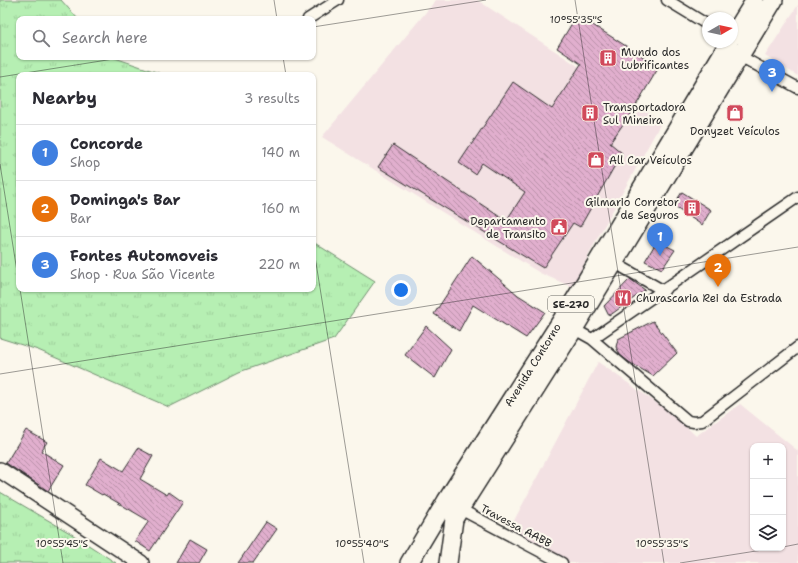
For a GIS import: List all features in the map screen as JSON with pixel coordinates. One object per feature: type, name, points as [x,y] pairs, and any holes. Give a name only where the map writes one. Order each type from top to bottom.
[{"type":"main road","points":[[738,27],[755,0]]},
{"type":"main road","name":"Avenida Contorno","points":[[409,563],[446,501],[734,49],[774,0]]},
{"type":"main road","name":"Avenida Contorno","points":[[457,514],[574,329],[734,49]]},
{"type":"main road","name":"SE-270","points":[[448,563],[457,514]]},
{"type":"street","points":[[313,16],[338,0]]},
{"type":"street","points":[[667,0],[702,21]]},
{"type":"street","points":[[734,49],[798,88]]},
{"type":"street","points":[[592,339],[664,291],[798,197]]},
{"type":"street","points":[[613,262],[664,291]]},
{"type":"street","points":[[574,329],[592,339],[688,421],[694,422],[702,421],[798,347]]},
{"type":"street","points":[[0,470],[142,563]]},
{"type":"street","name":"Travessa AABB","points":[[457,514],[562,563]]},
{"type":"shaded area","points":[[436,0],[477,0],[662,121],[572,287],[540,273],[322,137]]},
{"type":"shaded area","points":[[798,5],[798,76],[765,56]]},
{"type":"shaded area","points":[[598,362],[675,416],[696,436],[740,404],[798,451],[798,563],[568,563],[509,530]]},
{"type":"green space","points":[[0,0],[61,0],[75,16],[16,16],[16,60],[121,60],[156,72],[16,72],[16,292],[316,292],[316,244],[375,281],[334,339],[239,372],[169,407],[38,350],[0,338]]},
{"type":"green space","points":[[0,492],[70,533],[116,563],[0,563]]},
{"type":"building","points":[[577,15],[659,67],[635,107],[610,143],[622,153],[580,227],[573,223],[543,268],[378,167],[393,145],[506,221],[525,192],[482,163],[475,174],[459,163],[513,82],[552,109],[581,64],[557,48]]},
{"type":"building","name":"Gilmario Corretor de Seguros","points":[[682,192],[711,210],[702,225],[673,206]]},
{"type":"building","points":[[657,241],[675,250],[662,269],[645,261]]},
{"type":"building","points":[[472,256],[518,295],[545,312],[526,338],[473,305],[459,331],[434,314]]},
{"type":"building","name":"Churascaria Rei da Estrada","points":[[630,279],[645,290],[609,316],[604,306]]},
{"type":"building","points":[[653,321],[677,353],[653,376],[620,355],[616,347],[618,339]]},
{"type":"building","points":[[426,326],[451,349],[435,378],[405,355]]},
{"type":"building","points":[[26,430],[47,442],[41,451],[64,465],[48,491],[6,463]]},
{"type":"building","points":[[138,448],[153,456],[140,479],[167,495],[169,492],[183,502],[150,551],[135,541],[149,521],[85,485],[101,458],[123,471]]},
{"type":"building","points":[[266,522],[277,529],[253,563],[238,563]]},
{"type":"building","points":[[190,539],[207,549],[199,563],[176,563]]},
{"type":"place","name":"Mundo dos Lubrificantes","points":[[608,58]]},
{"type":"place","name":"Fontes Automoveis","points":[[772,92]]},
{"type":"place","name":"Transportadora Sul Mineira","points":[[590,113]]},
{"type":"place","name":"Donyzet Veículos","points":[[735,113]]},
{"type":"place","name":"All Car Veículos","points":[[596,160]]},
{"type":"place","name":"Gilmario Corretor de Seguros","points":[[692,208]]},
{"type":"place","name":"Departamento de Transito","points":[[559,227]]},
{"type":"place","name":"Concorde","points":[[660,256]]},
{"type":"place","name":"Dominga's Bar","points":[[718,287]]},
{"type":"place","name":"Churascaria Rei da Estrada","points":[[623,298]]}]
